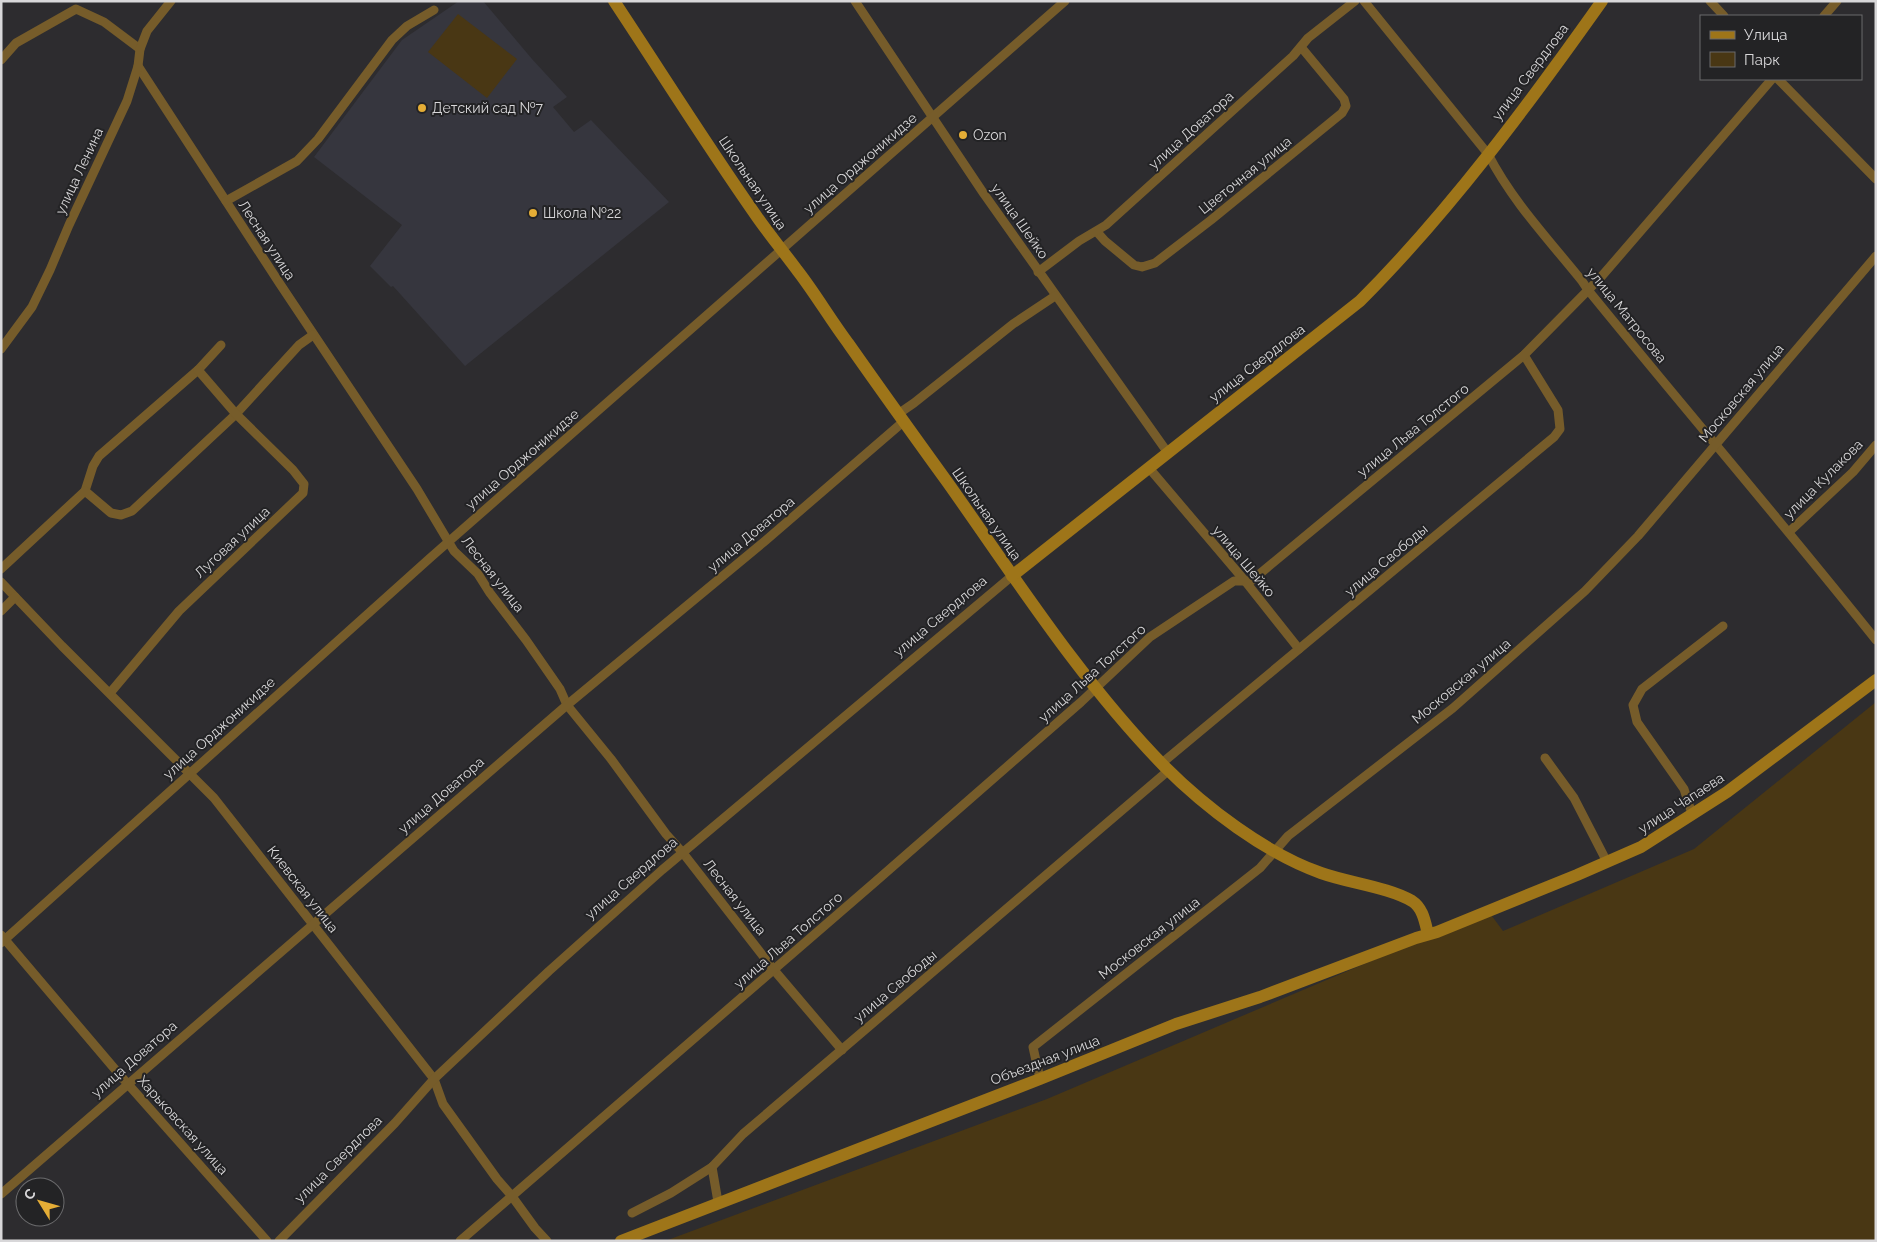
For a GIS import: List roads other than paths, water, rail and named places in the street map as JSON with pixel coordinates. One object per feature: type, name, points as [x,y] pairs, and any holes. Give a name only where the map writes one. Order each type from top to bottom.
[{"type":"street","name":"улица Ленина","points":[[1,349],[32,307],[127,101],[138,66],[140,50],[147,31],[171,1]]},
{"type":"street","name":"Школьная улица","points":[[614,1],[753,211],[982,530],[1012,576],[1097,688],[1165,767],[1202,801],[1240,830],[1275,851],[1321,873],[1391,893],[1415,903],[1424,915],[1428,934]]},
{"type":"street","name":"улица Шейко","points":[[856,1],[932,117],[1038,272],[1168,454]]},
{"type":"street","name":"улица Орджоникидзе","points":[[2,939],[449,541],[1065,1]]},
{"type":"street","name":"улица Доватора","points":[[1038,272],[1079,241],[1097,232],[1301,47],[1308,38],[1355,1]]},
{"type":"street","name":"улица Матросова","points":[[1364,1],[1488,154],[1498,175],[1514,197],[1588,290],[1876,640]]},
{"type":"street","name":"улица Свердлова","points":[[279,1241],[395,1123],[434,1079],[556,965],[683,853],[1012,576],[1360,301],[1403,256],[1488,154],[1602,1]]},
{"type":"street","points":[[1710,1],[1723,15]]},
{"type":"street","points":[[1825,15],[1837,1]]},
{"type":"street","points":[[1,60],[16,43],[76,9],[104,22],[140,50]]},
{"type":"street","points":[[226,201],[298,161],[318,139],[392,40],[407,26],[434,10]]},
{"type":"street","name":"Цветочная улица","points":[[1097,232],[1134,265],[1142,267],[1155,263],[1342,113],[1346,106],[1344,98],[1301,47]]},
{"type":"street","name":"Лесная улица","points":[[138,66],[313,335],[417,489],[454,551],[478,574],[560,689],[567,705],[611,759],[666,834],[774,970],[842,1050]]},
{"type":"street","name":"улица Льва Толстого","points":[[460,1241],[511,1195],[596,1125],[1097,688],[1150,637],[1234,581],[1251,581],[1524,355],[1601,277],[1771,80]]},
{"type":"street","points":[[1779,80],[1876,179]]},
{"type":"street","name":"Московская улица","points":[[1040,1079],[1032,1047],[1260,868],[1288,836],[1453,708],[1585,591],[1638,536],[1876,256]]},
{"type":"street","name":"улица Доватора","points":[[1,1194],[127,1083],[567,705],[765,541],[914,403],[1013,324],[1055,296]]},
{"type":"street","points":[[85,491],[111,513],[121,516],[132,511],[236,414],[299,345],[313,335]]},
{"type":"street","points":[[1,569],[85,491],[93,466],[100,456],[198,370],[221,345]]},
{"type":"street","name":"улица Свободы","points":[[632,1213],[671,1194],[712,1167],[743,1134],[842,1050],[1299,649],[1546,446],[1557,434],[1560,425],[1558,410],[1524,355]]},
{"type":"street","name":"Луговая улица","points":[[110,693],[179,610],[303,493],[304,484],[293,470],[236,414],[198,370]]},
{"type":"street","name":"улица Кулакова","points":[[1789,532],[1853,472],[1876,445]]},
{"type":"street","name":"улица Шейко","points":[[1149,468],[1245,581],[1299,649]]},
{"type":"street","name":"Киевская улица","points":[[1,582],[62,646],[190,773],[227,814],[434,1079],[444,1104],[497,1179],[547,1241]]},
{"type":"street","points":[[1,611],[15,597]]},
{"type":"street","points":[[1692,814],[1684,790],[1637,722],[1633,705],[1642,689],[1723,626]]},
{"type":"street","name":"улица Чапаева","points":[[1482,913],[1641,847],[1727,792],[1876,680]]},
{"type":"street","points":[[1545,758],[1574,798],[1607,862]]},
{"type":"street","name":"Объездная улица","points":[[621,1241],[1040,1079],[1176,1024],[1260,996],[1482,913]]},
{"type":"street","name":"Харьковская улица","points":[[2,939],[267,1241]]},
{"type":"street","points":[[712,1167],[718,1202]]},
{"type":"place","name":"Детский сад №7","points":[[422,108]]},
{"type":"place","name":"Ozon","points":[[963,135]]},
{"type":"place","name":"Школа №22","points":[[533,213]]}]
